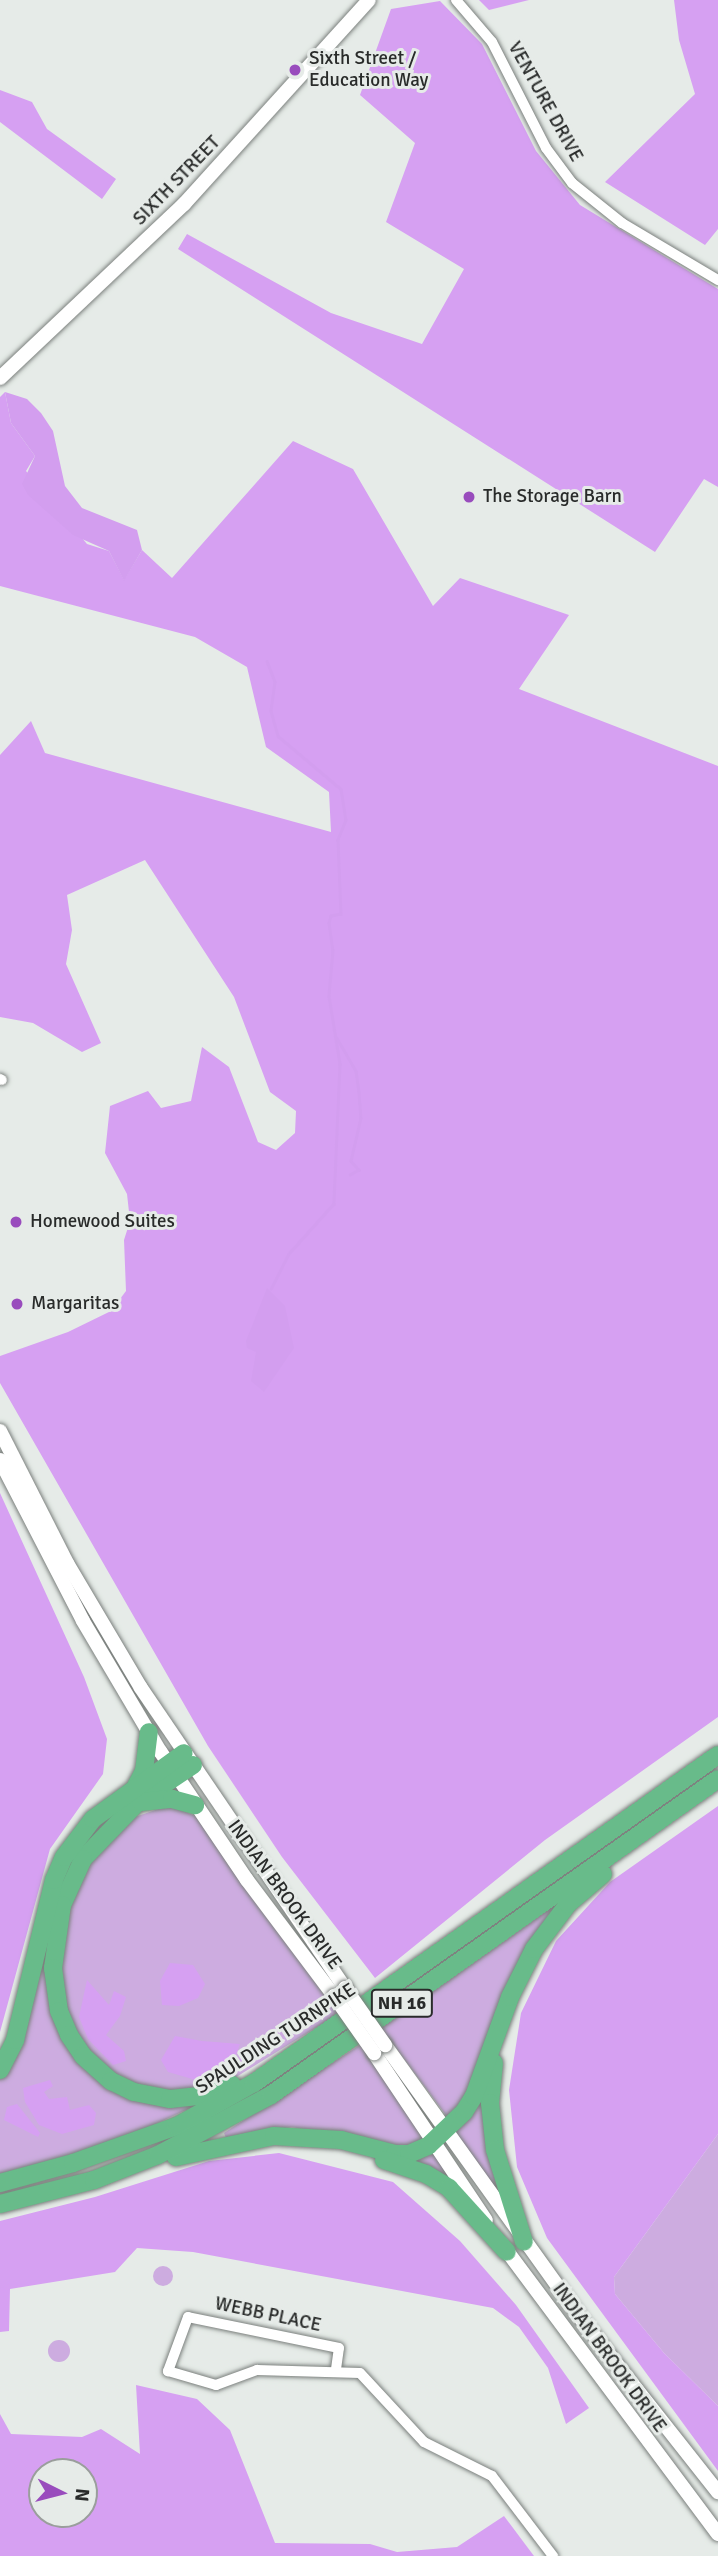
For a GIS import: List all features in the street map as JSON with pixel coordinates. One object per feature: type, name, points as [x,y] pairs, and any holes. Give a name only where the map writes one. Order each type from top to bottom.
[{"type":"highway","points":[[149,1732],[144,1770],[137,1794],[83,1859],[58,1919],[52,1968],[56,1999],[75,2046],[111,2081],[134,2092],[170,2099],[218,2091],[298,2053]]},
{"type":"highway","name":"SPAULDING TURNPIKE","points":[[0,2183],[73,2164],[177,2126],[298,2053],[718,1755]]},
{"type":"highway","points":[[0,2070],[15,2040],[54,1880],[64,1857],[93,1819],[137,1794],[188,1759]]},
{"type":"highway","name":"SPAULDING TURNPIKE","points":[[0,2204],[63,2189],[137,2163],[213,2129],[280,2089],[718,1779]]},
{"type":"highway","points":[[137,1794],[195,1805]]},
{"type":"highway","points":[[137,2163],[260,2137],[328,2141],[402,2154],[418,2151],[440,2135],[474,2096],[518,1978],[555,1919],[656,1823]]},
{"type":"highway","points":[[496,2035],[492,2135],[524,2242]]},
{"type":"highway","points":[[328,2141],[339,2148],[403,2165],[439,2182],[507,2252]]},
{"type":"main road","name":"SIXTH STREET","points":[[0,377],[184,204],[369,0]]},
{"type":"main road","name":"INDIAN BROOK DRIVE","points":[[0,1431],[84,1592],[188,1759],[340,1992],[440,2135],[718,2492]]},
{"type":"main road","name":"INDIAN BROOK DRIVE","points":[[0,1460],[83,1621],[172,1770],[195,1805],[340,1992]]},
{"type":"main road","name":"INDIAN BROOK DRIVE","points":[[440,2135],[507,2252],[718,2534]]},
{"type":"street","name":"VENTURE DRIVE","points":[[456,0],[492,42],[546,148],[572,183],[622,223],[718,280]]},
{"type":"street","name":"WEBB PLACE","points":[[336,2369],[339,2348],[188,2317],[168,2371],[216,2385],[257,2370],[336,2369],[368,2377],[431,2447],[484,2469],[554,2556]]},
{"type":"shaded area","points":[[479,0],[529,0],[489,10]]},
{"type":"shaded area","points":[[674,0],[718,0],[718,229],[705,245],[605,182],[695,94],[679,40]]},
{"type":"shaded area","points":[[440,1],[482,44],[536,151],[580,205],[718,289],[718,487],[704,479],[655,552],[178,249],[187,234],[331,313],[422,344],[464,269],[386,222],[415,143],[360,95],[391,9]]},
{"type":"shaded area","points":[[0,90],[32,102],[47,129],[116,179],[102,199],[0,122]]},
{"type":"shaded area","points":[[5,392],[11,423],[35,456],[26,471],[87,544],[109,551],[124,580],[142,550],[172,578],[293,441],[353,469],[433,606],[460,578],[569,615],[519,689],[718,766],[718,1717],[545,1840],[375,1978],[282,1857],[208,1746],[0,1383],[0,1356],[68,1332],[111,1311],[126,1291],[124,1240],[130,1221],[127,1194],[105,1153],[110,1106],[148,1091],[161,1108],[191,1101],[202,1047],[229,1067],[258,1142],[276,1150],[295,1133],[296,1111],[270,1092],[234,997],[145,860],[67,895],[72,930],[66,964],[101,1043],[82,1052],[33,1023],[0,1017],[0,755],[31,721],[45,753],[331,832],[329,792],[266,747],[247,667],[195,637],[0,586],[0,397]]},
{"type":"shaded area","points":[[5,392],[27,399],[53,431],[65,486],[82,508],[137,530],[142,550],[124,581],[109,551],[73,535],[28,495],[22,484],[35,456],[11,423]]},
{"type":"shaded area","points":[[267,1288],[285,1306],[294,1348],[264,1392],[251,1381],[256,1352],[247,1348],[246,1341]]},
{"type":"shaded area","points":[[0,1493],[84,1677],[107,1739],[103,1774],[50,1849],[0,2032]]},
{"type":"shaded area","points":[[128,1799],[90,1841],[49,1966],[92,2071],[194,2106],[120,2141],[0,2176],[0,2074],[60,1884],[92,1830]]},
{"type":"shaded area","points":[[170,1805],[195,1816],[338,2014],[220,2087],[185,2095],[126,2084],[80,2043],[60,1988],[65,1920],[88,1864],[135,1817]]},
{"type":"shaded area","points":[[718,1806],[718,2134],[614,2277],[615,2294],[664,2353],[718,2406],[718,2471],[547,2238],[517,2167],[509,2090],[521,2013],[556,1941],[610,1882]]},
{"type":"shaded area","points":[[561,1901],[473,2088],[448,2118],[381,2028]]},
{"type":"shaded area","points":[[170,1963],[193,1965],[205,1984],[198,1998],[179,2006],[162,2005],[160,1981]]},
{"type":"shaded area","points":[[87,1980],[109,2005],[114,1991],[126,1997],[120,2016],[106,2035],[124,2051],[126,2061],[113,2065],[88,2039],[79,2017]]},
{"type":"shaded area","points":[[175,2036],[240,2044],[235,2057],[203,2082],[168,2072],[161,2060]]},
{"type":"shaded area","points":[[360,2045],[425,2138],[404,2147],[292,2127],[226,2138],[224,2133]]},
{"type":"shaded area","points":[[50,2080],[53,2086],[44,2092],[49,2099],[67,2097],[70,2110],[89,2105],[96,2113],[94,2125],[62,2134],[39,2125],[25,2102],[23,2088]]},
{"type":"shaded area","points":[[484,2082],[501,2196],[454,2132]]},
{"type":"shaded area","points":[[17,2104],[40,2133],[38,2137],[4,2120],[7,2107]]},
{"type":"shaded area","points":[[718,2134],[718,2406],[664,2353],[615,2294],[614,2277]]},
{"type":"shaded area","points":[[434,2151],[455,2181],[415,2161]]},
{"type":"shaded area","points":[[279,2153],[393,2182],[460,2241],[516,2305],[589,2408],[566,2424],[548,2368],[519,2327],[493,2308],[193,2252],[137,2248],[115,2272],[10,2289],[9,2331],[0,2332],[0,2221],[95,2197],[209,2161]]},
{"type":"shaded area","points":[[163,2266],[170,2269],[173,2276],[170,2283],[163,2286],[156,2283],[153,2276],[156,2269]]},
{"type":"shaded area","points":[[59,2340],[67,2343],[70,2351],[67,2359],[59,2362],[51,2359],[48,2351],[51,2343]]},
{"type":"shaded area","points":[[136,2385],[197,2399],[230,2430],[275,2543],[370,2544],[397,2552],[457,2547],[504,2516],[534,2556],[0,2556],[0,2414],[11,2434],[82,2437],[101,2429],[140,2454]]},
{"type":"waterway","points":[[267,661],[275,682],[271,711],[278,736],[341,789],[346,820],[338,840],[341,914],[331,916],[329,923],[333,950],[329,996],[340,1064],[334,1204],[289,1254],[271,1289]]},
{"type":"waterway","points":[[337,1038],[356,1071],[359,1092],[361,1118],[351,1161],[359,1170],[350,1175]]},
{"type":"place","name":"Sixth Street / Education Way","points":[[295,70]]},
{"type":"place","name":"The Storage Barn","points":[[469,497]]},
{"type":"place","name":"Homewood Suites","points":[[16,1222]]},
{"type":"place","name":"Margaritas","points":[[17,1304]]}]
